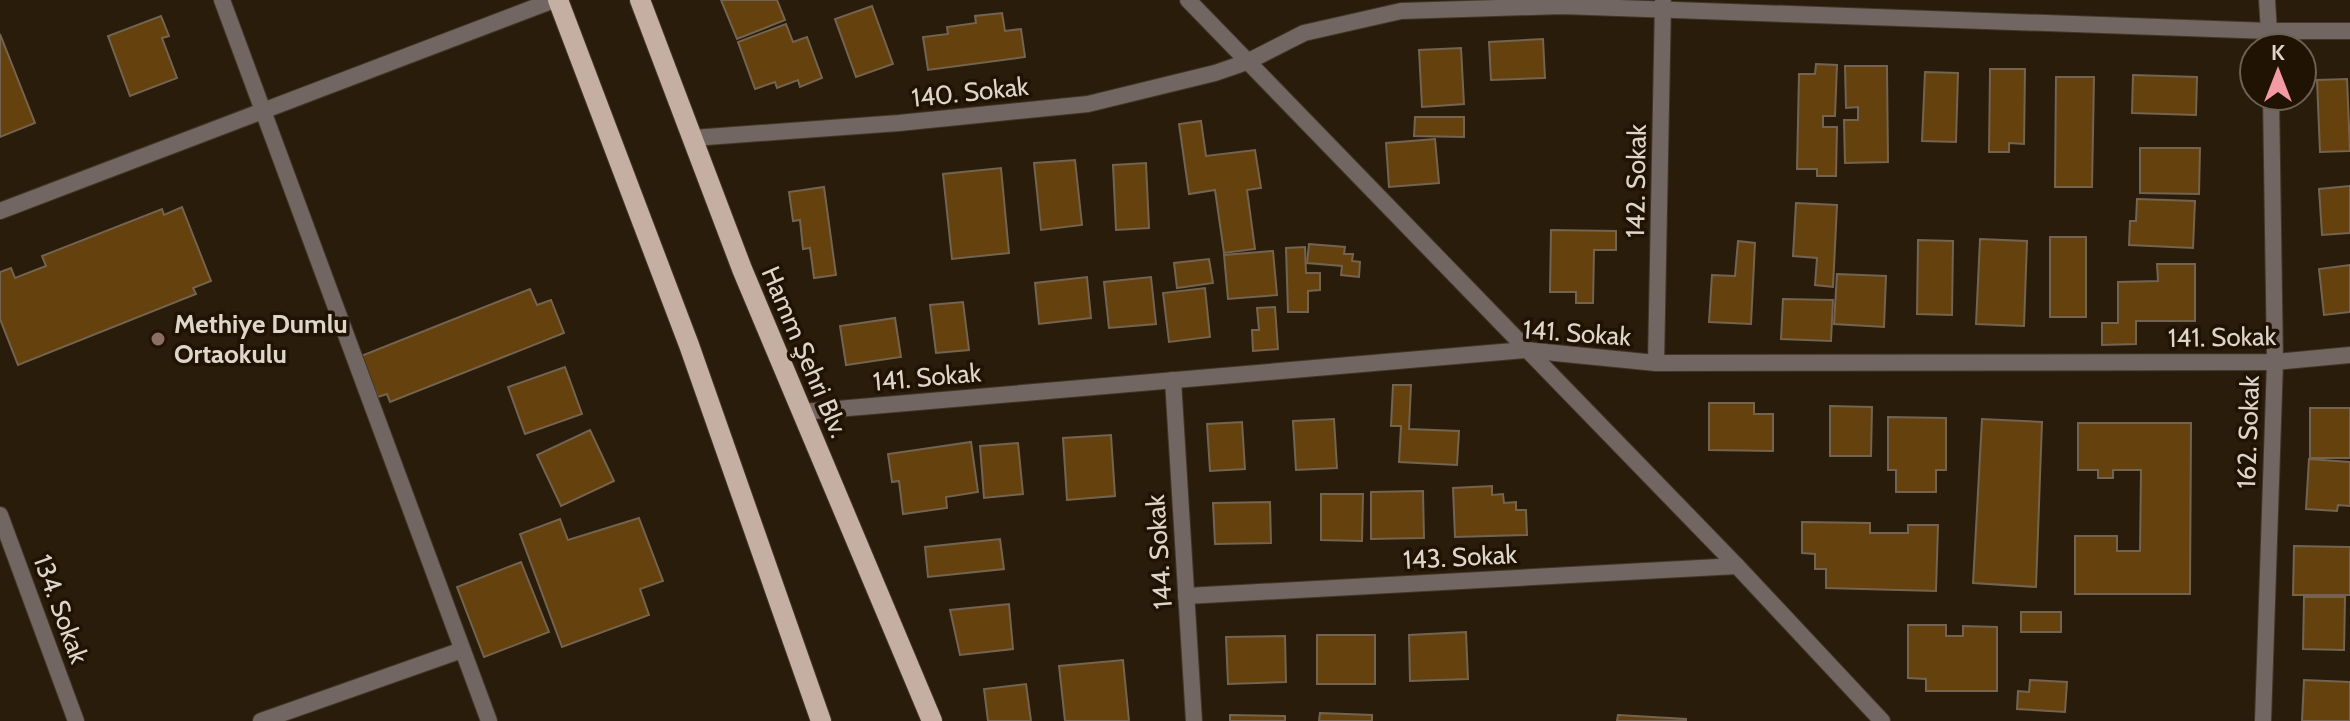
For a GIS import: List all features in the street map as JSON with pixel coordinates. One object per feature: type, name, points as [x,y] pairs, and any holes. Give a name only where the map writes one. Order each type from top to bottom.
[{"type":"main road","points":[[556,0],[689,345],[821,721]]},
{"type":"main road","name":"Hamm Şehri Blv.","points":[[640,0],[802,412],[932,721]]},
{"type":"street","points":[[222,0],[489,721]]},
{"type":"street","points":[[0,211],[556,0]]},
{"type":"street","points":[[1188,0],[1737,566],[1882,721]]},
{"type":"street","points":[[2267,0],[2269,32]]},
{"type":"street","name":"140. Sokak","points":[[693,138],[899,123],[1088,104],[1247,62],[1304,33],[1401,11],[1663,5],[2238,38]]},
{"type":"street","name":"142. Sokak","points":[[1656,363],[1663,5]]},
{"type":"street","name":"140. Sokak","points":[[2318,35],[2350,31]]},
{"type":"street","name":"162. Sokak","points":[[2263,721],[2275,362],[2271,112]]},
{"type":"street","name":"141. Sokak","points":[[802,412],[1525,350],[1656,363],[2275,362],[2350,355]]},
{"type":"street","name":"144. Sokak","points":[[1173,380],[1194,721]]},
{"type":"street","name":"134. Sokak","points":[[0,515],[76,721]]},
{"type":"street","name":"143. Sokak","points":[[1186,596],[1737,566]]},
{"type":"street","points":[[261,721],[462,650]]},
{"type":"building","points":[[721,0],[777,0],[785,20],[737,39]]},
{"type":"building","points":[[872,6],[893,64],[856,77],[835,19]]},
{"type":"building","points":[[1002,13],[1005,31],[1021,29],[1025,57],[928,70],[923,37],[948,34],[947,27],[976,23],[975,16]]},
{"type":"building","points":[[161,16],[169,36],[162,38],[177,78],[130,96],[108,36]]},
{"type":"building","points":[[786,24],[793,42],[807,37],[822,78],[800,87],[798,80],[777,88],[775,82],[755,89],[738,42]]},
{"type":"building","points":[[0,34],[35,123],[0,137]]},
{"type":"building","points":[[1543,39],[1545,78],[1491,80],[1489,42]]},
{"type":"building","points":[[1461,48],[1464,104],[1422,107],[1419,50]]},
{"type":"building","points":[[1816,64],[1837,65],[1835,116],[1823,116],[1823,127],[1837,127],[1836,176],[1817,176],[1817,169],[1797,169],[1799,74],[1815,74]]},
{"type":"building","points":[[1845,66],[1887,66],[1888,162],[1845,163],[1844,120],[1858,120],[1858,107],[1846,108]]},
{"type":"building","points":[[1990,69],[2025,69],[2024,144],[2009,143],[2009,152],[1989,152]]},
{"type":"building","points":[[1925,72],[1958,73],[1956,142],[1922,141]]},
{"type":"building","points":[[2133,75],[2197,77],[2196,115],[2132,113]]},
{"type":"building","points":[[2056,77],[2094,77],[2092,187],[2055,187]]},
{"type":"building","points":[[2347,79],[2350,151],[2320,152],[2318,80]]},
{"type":"building","points":[[1415,117],[1464,117],[1464,137],[1414,136]]},
{"type":"building","points":[[1201,121],[1206,156],[1255,150],[1261,188],[1247,190],[1255,249],[1224,253],[1215,190],[1189,194],[1179,124]]},
{"type":"building","points":[[1435,139],[1439,183],[1389,187],[1386,143]]},
{"type":"building","points":[[2140,148],[2200,148],[2199,194],[2140,193]]},
{"type":"building","points":[[1075,160],[1082,225],[1041,230],[1034,163]]},
{"type":"building","points":[[1146,163],[1149,228],[1116,230],[1113,165]]},
{"type":"building","points":[[1001,168],[1009,253],[952,259],[943,174]]},
{"type":"building","points":[[2350,186],[2350,233],[2322,235],[2319,189]]},
{"type":"building","points":[[824,187],[836,275],[814,278],[810,248],[803,249],[800,220],[793,221],[789,192]]},
{"type":"building","points":[[2137,199],[2195,201],[2193,248],[2129,245],[2130,221],[2136,221]]},
{"type":"building","points":[[1796,203],[1837,205],[1833,287],[1815,285],[1817,258],[1793,256]]},
{"type":"building","points":[[182,207],[211,281],[193,288],[196,294],[18,365],[0,319],[0,272],[11,268],[15,278],[46,266],[42,256],[162,209],[164,215]]},
{"type":"building","points":[[1551,230],[1616,231],[1616,250],[1594,250],[1593,303],[1576,303],[1576,292],[1550,292]]},
{"type":"building","points":[[2050,237],[2086,237],[2086,317],[2050,317]]},
{"type":"building","points":[[1980,239],[2027,241],[2024,326],[1976,324]]},
{"type":"building","points":[[1918,240],[1953,241],[1952,315],[1917,314]]},
{"type":"building","points":[[1738,241],[1755,243],[1751,324],[1709,322],[1712,275],[1735,276]]},
{"type":"building","points":[[1309,244],[1345,247],[1344,254],[1353,254],[1352,261],[1360,262],[1359,277],[1341,275],[1342,266],[1307,263]]},
{"type":"building","points":[[1305,247],[1306,273],[1320,273],[1320,290],[1308,291],[1308,312],[1288,312],[1286,248]]},
{"type":"building","points":[[1273,251],[1277,295],[1228,299],[1224,255]]},
{"type":"building","points":[[1209,259],[1213,283],[1177,288],[1174,263]]},
{"type":"building","points":[[2157,264],[2195,264],[2195,321],[2136,321],[2136,344],[2102,345],[2102,323],[2118,323],[2118,282],[2158,281]]},
{"type":"building","points":[[2350,265],[2350,312],[2324,315],[2319,269]]},
{"type":"building","points":[[1837,274],[1886,276],[1884,327],[1834,324]]},
{"type":"building","points":[[1087,277],[1091,318],[1039,324],[1035,283]]},
{"type":"building","points":[[1151,277],[1156,324],[1109,328],[1104,282]]},
{"type":"building","points":[[1205,288],[1210,337],[1169,342],[1163,293]]},
{"type":"building","points":[[530,289],[537,305],[551,300],[564,333],[390,402],[387,394],[378,397],[361,356]]},
{"type":"building","points":[[1783,299],[1833,300],[1831,341],[1781,339]]},
{"type":"building","points":[[963,302],[969,350],[936,353],[930,305]]},
{"type":"building","points":[[1275,307],[1278,349],[1253,351],[1252,330],[1259,330],[1257,308]]},
{"type":"building","points":[[895,318],[901,357],[846,365],[840,326]]},
{"type":"building","points":[[565,367],[582,414],[525,434],[508,387]]},
{"type":"building","points":[[1393,385],[1411,385],[1409,429],[1459,431],[1457,465],[1399,462],[1401,426],[1391,426]]},
{"type":"building","points":[[1709,403],[1754,403],[1754,414],[1773,414],[1773,451],[1709,450]]},
{"type":"building","points":[[1830,406],[1872,407],[1871,456],[1830,456]]},
{"type":"building","points":[[2310,408],[2350,408],[2350,458],[2310,458]]},
{"type":"building","points":[[1888,417],[1946,418],[1946,470],[1936,470],[1936,492],[1896,492],[1896,470],[1888,470]]},
{"type":"building","points":[[1334,419],[1337,468],[1296,470],[1293,421]]},
{"type":"building","points":[[1982,419],[2042,422],[2036,587],[1973,583]]},
{"type":"building","points":[[1242,422],[1245,469],[1210,471],[1207,424]]},
{"type":"building","points":[[2078,423],[2191,423],[2190,594],[2075,594],[2075,536],[2117,536],[2117,551],[2140,551],[2141,470],[2113,470],[2113,478],[2098,478],[2098,470],[2078,470]]},
{"type":"building","points":[[590,430],[614,481],[561,506],[537,455]]},
{"type":"building","points":[[1111,435],[1115,496],[1067,500],[1063,438]]},
{"type":"building","points":[[971,442],[978,492],[946,497],[947,508],[903,514],[899,481],[892,482],[888,454]]},
{"type":"building","points":[[1018,443],[1023,494],[984,498],[980,446]]},
{"type":"building","points":[[2309,459],[2350,462],[2350,506],[2338,505],[2337,511],[2306,509]]},
{"type":"building","points":[[1492,486],[1492,495],[1503,494],[1504,503],[1516,502],[1516,510],[1526,510],[1527,535],[1455,537],[1453,488]]},
{"type":"building","points":[[1423,491],[1424,538],[1371,539],[1371,492]]},
{"type":"building","points":[[1321,494],[1363,494],[1362,541],[1321,540]]},
{"type":"building","points":[[1270,502],[1271,543],[1215,544],[1213,503]]},
{"type":"building","points":[[639,518],[663,581],[640,589],[649,615],[562,647],[520,534],[560,519],[568,540]]},
{"type":"building","points":[[1802,522],[1870,523],[1870,533],[1908,533],[1908,525],[1938,525],[1936,591],[1826,588],[1826,569],[1815,569],[1815,554],[1802,553]]},
{"type":"building","points":[[1000,539],[1004,569],[928,577],[925,547]]},
{"type":"building","points":[[2294,546],[2350,547],[2350,595],[2293,595]]},
{"type":"building","points":[[521,562],[549,632],[484,657],[457,587]]},
{"type":"building","points":[[2304,597],[2345,597],[2344,650],[2303,649]]},
{"type":"building","points":[[1009,604],[1013,649],[960,655],[950,610]]},
{"type":"building","points":[[2021,612],[2061,612],[2061,632],[2021,632]]},
{"type":"building","points":[[1908,625],[1946,625],[1946,636],[1963,636],[1963,626],[1997,627],[1997,691],[1926,691],[1926,679],[1908,678]]},
{"type":"building","points":[[1466,632],[1468,679],[1410,681],[1409,635]]},
{"type":"building","points":[[1317,635],[1375,635],[1375,684],[1317,684]]},
{"type":"building","points":[[1285,636],[1286,682],[1228,684],[1226,637]]},
{"type":"building","points":[[1123,660],[1129,721],[1065,721],[1059,666]]},
{"type":"building","points":[[2030,680],[2067,682],[2065,712],[2017,709],[2018,691],[2029,692]]},
{"type":"building","points":[[2304,680],[2350,682],[2350,721],[2302,721]]},
{"type":"building","points":[[1026,684],[1031,721],[988,721],[984,689]]},
{"type":"building","points":[[1320,713],[1372,715],[1372,721],[1319,721]]},
{"type":"building","points":[[1230,715],[1285,716],[1285,721],[1230,721]]},
{"type":"building","points":[[1618,715],[1686,719],[1686,721],[1617,721]]},
{"type":"place","name":"Methiye Dumlu Ortaokulu","points":[[158,339]]}]
